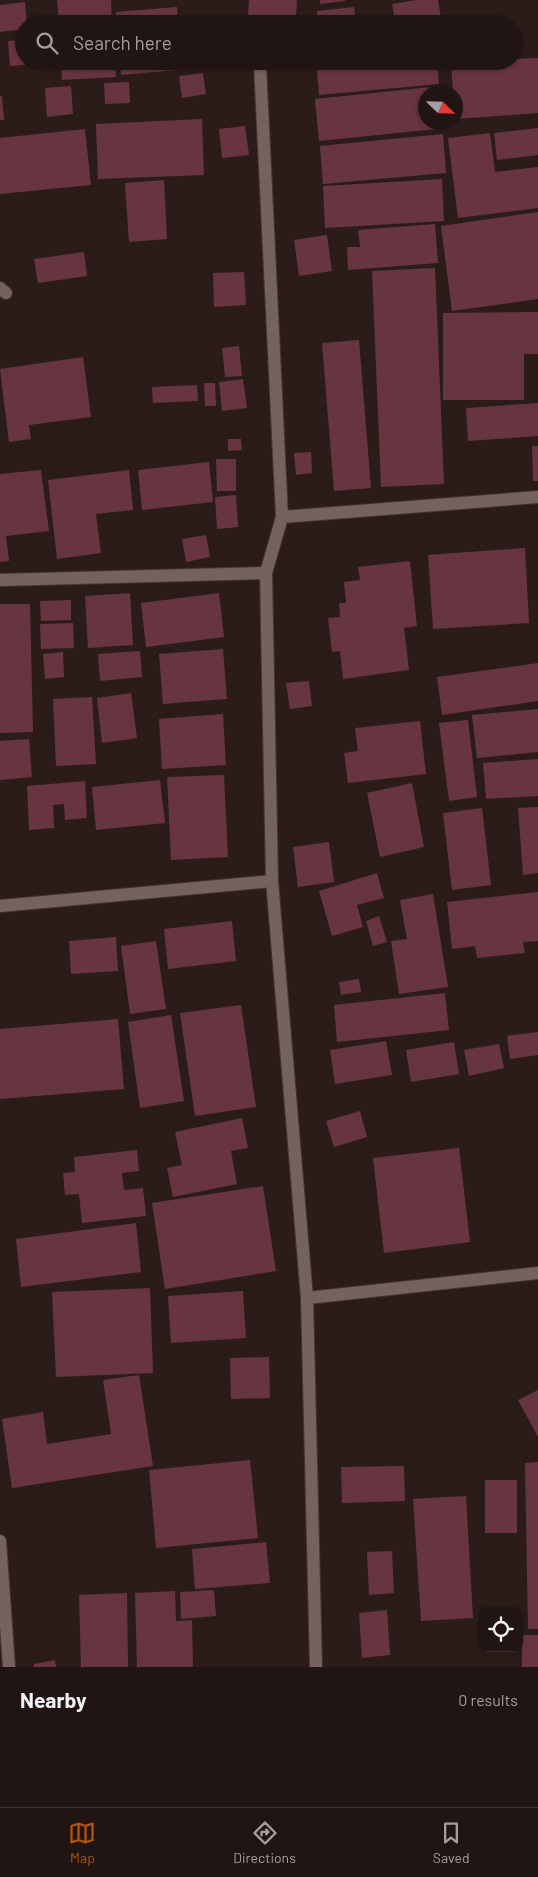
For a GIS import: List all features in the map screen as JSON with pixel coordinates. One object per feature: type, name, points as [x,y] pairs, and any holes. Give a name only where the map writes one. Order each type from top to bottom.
[{"type":"street","points":[[260,70],[282,517],[266,573],[272,881],[307,1298],[316,1667]]},
{"type":"street","points":[[282,517],[538,497]]},
{"type":"street","points":[[0,580],[266,573]]},
{"type":"street","points":[[0,906],[272,881]]},
{"type":"street","points":[[307,1298],[538,1273]]},
{"type":"street","points":[[0,1541],[9,1667]]},
{"type":"building","points":[[57,0],[111,0],[112,15],[58,15]]},
{"type":"building","points":[[249,0],[297,0],[296,15],[248,15]]},
{"type":"building","points":[[320,0],[345,0],[345,1],[320,4]]},
{"type":"building","points":[[417,0],[438,0],[440,15],[394,15],[392,4]]},
{"type":"building","points":[[25,2],[26,15],[15,15],[15,30],[0,32],[0,5]]},
{"type":"building","points":[[177,7],[178,15],[116,15],[116,12]]},
{"type":"building","points":[[354,7],[355,15],[317,15],[317,11]]},
{"type":"building","points":[[8,41],[15,41],[15,66],[10,66]]},
{"type":"building","points":[[538,58],[538,113],[463,118],[463,85],[452,85],[451,70],[523,70],[523,59]]},
{"type":"building","points":[[61,70],[116,70],[116,77],[62,80]]},
{"type":"building","points":[[121,70],[177,70],[121,75]]},
{"type":"building","points":[[317,70],[438,70],[439,84],[319,95]]},
{"type":"building","points":[[203,73],[206,94],[182,98],[179,76]]},
{"type":"building","points":[[129,82],[130,103],[105,104],[104,83]]},
{"type":"building","points":[[71,86],[73,114],[47,117],[45,88]]},
{"type":"building","points":[[418,88],[418,130],[426,130],[319,141],[315,99]]},
{"type":"building","points":[[0,96],[2,96],[4,120],[0,120]]},
{"type":"building","points":[[202,119],[204,175],[98,179],[96,124]]},
{"type":"building","points":[[245,126],[249,155],[222,158],[219,129]]},
{"type":"building","points":[[538,128],[538,155],[497,160],[494,133]]},
{"type":"building","points":[[85,129],[91,185],[0,194],[0,138]]},
{"type":"building","points":[[490,133],[495,172],[538,167],[538,208],[458,218],[448,138]]},
{"type":"building","points":[[443,134],[446,173],[323,184],[320,146]]},
{"type":"building","points":[[442,179],[444,221],[325,228],[323,186]]},
{"type":"building","points":[[164,180],[167,239],[129,242],[125,183]]},
{"type":"building","points":[[538,212],[538,299],[452,311],[441,226]]},
{"type":"building","points":[[435,224],[438,263],[348,270],[347,247],[360,247],[358,230]]},
{"type":"building","points":[[327,235],[332,271],[299,276],[294,240]]},
{"type":"building","points":[[84,252],[87,276],[38,283],[34,259]]},
{"type":"building","points":[[435,268],[444,484],[381,487],[372,271]]},
{"type":"building","points":[[244,272],[246,305],[214,307],[213,273]]},
{"type":"building","points":[[538,312],[538,354],[524,354],[524,400],[443,400],[443,313]]},
{"type":"building","points":[[359,340],[371,488],[334,491],[322,343]]},
{"type":"building","points":[[239,346],[242,376],[225,377],[222,348]]},
{"type":"building","points":[[83,357],[91,417],[29,425],[31,439],[9,442],[0,369]]},
{"type":"building","points":[[243,379],[247,408],[222,411],[219,382]]},
{"type":"building","points":[[204,383],[215,383],[216,406],[205,406]]},
{"type":"building","points":[[197,385],[198,401],[153,403],[152,387]]},
{"type":"building","points":[[538,403],[538,436],[468,441],[466,408]]},
{"type":"building","points":[[228,439],[241,439],[242,450],[228,451]]},
{"type":"building","points":[[532,446],[538,446],[538,481],[533,481]]},
{"type":"building","points":[[311,452],[312,473],[296,475],[294,453]]},
{"type":"building","points":[[216,459],[236,459],[236,491],[217,491]]},
{"type":"building","points":[[209,462],[213,502],[142,510],[138,470]]},
{"type":"building","points":[[41,470],[49,531],[6,536],[9,561],[0,562],[0,474]]},
{"type":"building","points":[[129,470],[133,510],[96,514],[101,553],[57,559],[48,480]]},
{"type":"building","points":[[236,495],[238,527],[217,529],[215,497]]},
{"type":"building","points":[[206,535],[210,557],[186,562],[182,539]]},
{"type":"building","points":[[525,548],[529,623],[433,629],[428,555]]},
{"type":"building","points":[[410,561],[417,626],[404,628],[409,670],[343,679],[340,651],[332,652],[328,618],[340,617],[339,603],[346,603],[344,582],[360,580],[358,567]]},
{"type":"building","points":[[130,593],[133,645],[88,648],[85,596]]},
{"type":"building","points":[[219,593],[224,637],[146,647],[141,603]]},
{"type":"building","points":[[71,600],[71,620],[41,621],[40,601]]},
{"type":"building","points":[[0,604],[30,604],[33,732],[0,733]]},
{"type":"building","points":[[73,623],[74,648],[41,649],[40,624]]},
{"type":"building","points":[[223,649],[227,699],[163,704],[159,654]]},
{"type":"building","points":[[140,651],[142,677],[100,681],[98,654]]},
{"type":"building","points":[[63,652],[64,677],[45,679],[43,654]]},
{"type":"building","points":[[538,663],[538,701],[442,715],[437,677]]},
{"type":"building","points":[[309,681],[312,706],[290,709],[286,683]]},
{"type":"building","points":[[131,693],[137,738],[102,743],[97,698]]},
{"type":"building","points":[[92,697],[96,764],[56,766],[53,699]]},
{"type":"building","points":[[538,709],[538,752],[477,758],[472,715]]},
{"type":"building","points":[[223,714],[226,765],[162,769],[159,719]]},
{"type":"building","points":[[468,720],[477,797],[449,801],[439,723]]},
{"type":"building","points":[[420,721],[426,774],[348,783],[344,753],[358,751],[355,728]]},
{"type":"building","points":[[29,739],[32,777],[0,780],[0,741]]},
{"type":"building","points":[[538,759],[538,796],[486,799],[483,763]]},
{"type":"building","points":[[224,775],[228,857],[171,860],[167,777]]},
{"type":"building","points":[[160,780],[165,823],[96,830],[92,787]]},
{"type":"building","points":[[85,781],[87,818],[65,820],[64,804],[53,805],[54,828],[29,830],[27,786]]},
{"type":"building","points":[[412,783],[424,847],[380,857],[367,793]]},
{"type":"building","points":[[538,807],[538,873],[523,875],[518,808]]},
{"type":"building","points":[[482,808],[491,885],[452,890],[443,813]]},
{"type":"building","points":[[329,842],[334,882],[298,887],[293,847]]},
{"type":"building","points":[[377,873],[384,898],[357,905],[363,927],[332,936],[319,891]]},
{"type":"building","points":[[538,892],[538,941],[523,942],[525,953],[477,958],[475,946],[452,949],[447,902]]},
{"type":"building","points":[[433,894],[448,987],[399,994],[391,941],[407,939],[400,900]]},
{"type":"building","points":[[379,916],[387,942],[373,946],[366,921]]},
{"type":"building","points":[[232,921],[236,961],[168,969],[164,929]]},
{"type":"building","points":[[116,937],[118,971],[71,974],[69,941]]},
{"type":"building","points":[[156,941],[166,1009],[130,1014],[121,946]]},
{"type":"building","points":[[359,979],[361,992],[341,995],[339,982]]},
{"type":"building","points":[[445,993],[449,1030],[337,1042],[334,1005]]},
{"type":"building","points":[[241,1005],[256,1107],[195,1116],[180,1013]]},
{"type":"building","points":[[171,1015],[184,1101],[140,1108],[128,1022]]},
{"type":"building","points":[[118,1019],[124,1089],[0,1099],[0,1029]]},
{"type":"building","points":[[538,1032],[538,1055],[510,1059],[507,1036]]},
{"type":"building","points":[[386,1041],[392,1075],[335,1084],[330,1050]]},
{"type":"building","points":[[454,1042],[459,1074],[411,1082],[406,1050]]},
{"type":"building","points":[[499,1044],[504,1068],[469,1076],[464,1050]]},
{"type":"building","points":[[360,1111],[367,1137],[334,1147],[326,1121]]},
{"type":"building","points":[[242,1118],[248,1148],[231,1151],[237,1184],[173,1197],[167,1168],[182,1165],[175,1132]]},
{"type":"building","points":[[459,1148],[470,1242],[384,1253],[373,1158]]},
{"type":"building","points":[[137,1150],[139,1171],[122,1173],[124,1190],[143,1188],[146,1216],[82,1223],[79,1194],[65,1195],[63,1173],[75,1172],[74,1157]]},
{"type":"building","points":[[263,1186],[276,1271],[165,1289],[152,1203]]},
{"type":"building","points":[[136,1223],[141,1272],[21,1287],[16,1239]]},
{"type":"building","points":[[150,1288],[153,1373],[56,1377],[52,1292]]},
{"type":"building","points":[[243,1291],[246,1338],[171,1343],[168,1296]]},
{"type":"building","points":[[269,1357],[270,1398],[231,1399],[230,1358]]},
{"type":"building","points":[[139,1375],[153,1466],[12,1488],[2,1419],[43,1412],[47,1444],[111,1434],[103,1380]]},
{"type":"building","points":[[538,1390],[538,1437],[518,1400]]},
{"type":"building","points":[[250,1460],[258,1538],[156,1548],[149,1470]]},
{"type":"building","points":[[538,1462],[538,1629],[528,1629],[525,1463]]},
{"type":"building","points":[[404,1466],[405,1501],[342,1503],[341,1467]]},
{"type":"building","points":[[485,1480],[517,1480],[517,1533],[485,1533]]},
{"type":"building","points":[[466,1496],[473,1618],[421,1621],[413,1499]]},
{"type":"building","points":[[266,1542],[270,1583],[195,1589],[192,1549]]},
{"type":"building","points":[[392,1551],[394,1593],[369,1595],[367,1552]]},
{"type":"building","points":[[214,1590],[216,1616],[181,1619],[180,1592]]},
{"type":"building","points":[[175,1591],[176,1621],[192,1620],[193,1667],[137,1667],[135,1593]]},
{"type":"building","points":[[127,1593],[128,1667],[81,1667],[79,1595]]},
{"type":"building","points":[[387,1610],[390,1655],[362,1658],[359,1613]]},
{"type":"building","points":[[523,1635],[538,1635],[538,1667],[522,1667]]},
{"type":"building","points":[[55,1660],[56,1667],[34,1667],[34,1664]]}]
